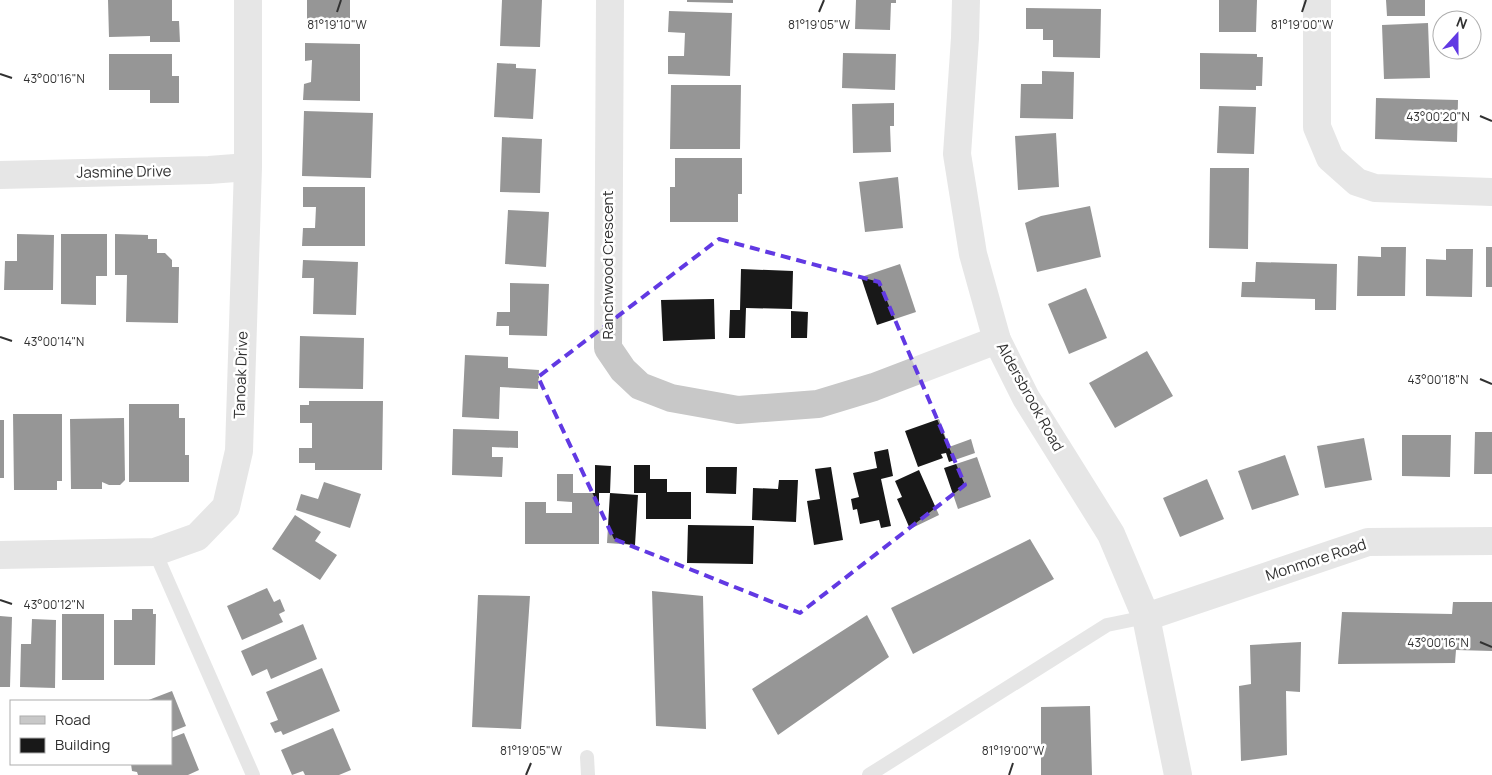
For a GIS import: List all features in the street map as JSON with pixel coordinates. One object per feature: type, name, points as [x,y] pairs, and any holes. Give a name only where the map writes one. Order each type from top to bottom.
[{"type":"street","name":"Tanoak Drive","points":[[0,556],[155,552],[197,537],[226,507],[239,451],[248,167],[248,0]]},
{"type":"street","name":"Ranchwood Crescent","points":[[610,0],[608,348],[623,370],[640,386],[671,398],[738,410],[818,404],[874,386],[997,340]]},
{"type":"street","name":"Aldersbrook Road","points":[[966,0],[957,154],[973,254],[997,340],[1026,398],[1112,534],[1146,617],[1178,775]]},
{"type":"street","points":[[1317,0],[1317,127],[1330,158],[1357,182],[1375,188],[1492,192]]},
{"type":"street","name":"Jasmine Drive","points":[[0,175],[210,170],[248,167]]},
{"type":"street","name":"Monmore Road","points":[[1146,617],[1368,542],[1492,541]]},
{"type":"lane","points":[[155,552],[254,775]]},
{"type":"lane","points":[[870,775],[1107,625],[1146,617]]},
{"type":"lane","points":[[587,757],[588,775]]},
{"type":"highlighted area","points":[[719,239],[879,282],[965,485],[800,613],[614,539],[538,377]]},
{"type":"building","points":[[108,0],[172,0],[172,21],[179,21],[180,42],[150,42],[150,36],[109,37]]},
{"type":"building","points":[[307,0],[350,0],[350,24],[307,24]]},
{"type":"building","points":[[502,0],[542,0],[540,47],[500,46]]},
{"type":"building","points":[[687,0],[733,0],[733,3],[687,2]]},
{"type":"building","points":[[856,0],[896,0],[896,3],[891,3],[890,30],[855,29]]},
{"type":"building","points":[[1219,0],[1257,0],[1256,32],[1219,32]]},
{"type":"building","points":[[1386,0],[1425,0],[1425,16],[1387,16]]},
{"type":"building","points":[[1026,8],[1101,9],[1100,58],[1053,57],[1053,40],[1043,40],[1043,29],[1026,29]]},
{"type":"building","points":[[669,11],[732,13],[730,76],[668,74],[668,56],[684,56],[685,33],[668,32]]},
{"type":"building","points":[[1428,23],[1430,78],[1384,79],[1382,25]]},
{"type":"building","points":[[305,43],[360,44],[360,101],[303,100],[304,84],[311,82],[312,60],[305,61]]},
{"type":"building","points":[[843,53],[896,54],[895,90],[842,88]]},
{"type":"building","points":[[1200,53],[1257,54],[1257,57],[1263,57],[1262,86],[1256,86],[1256,90],[1200,89]]},
{"type":"building","points":[[109,54],[172,54],[172,76],[179,76],[179,103],[150,103],[150,90],[109,90]]},
{"type":"building","points":[[497,63],[516,64],[516,68],[536,69],[533,119],[494,117]]},
{"type":"building","points":[[1042,71],[1074,72],[1073,119],[1020,118],[1021,84],[1042,84]]},
{"type":"building","points":[[671,85],[741,85],[740,149],[670,149]]},
{"type":"building","points":[[1376,98],[1458,100],[1457,142],[1375,139]]},
{"type":"building","points":[[894,103],[894,126],[890,126],[891,152],[853,153],[852,104]]},
{"type":"building","points":[[1219,106],[1256,107],[1254,154],[1217,153]]},
{"type":"building","points":[[304,111],[373,113],[371,178],[302,176]]},
{"type":"building","points":[[1056,133],[1059,187],[1018,190],[1015,136]]},
{"type":"building","points":[[502,137],[542,139],[540,193],[500,192]]},
{"type":"building","points":[[675,158],[742,158],[742,194],[738,194],[738,222],[670,222],[670,187],[675,187]]},
{"type":"building","points":[[1210,168],[1249,168],[1248,249],[1209,248]]},
{"type":"building","points":[[898,177],[903,228],[865,232],[859,182]]},
{"type":"building","points":[[303,187],[365,187],[365,246],[302,246],[303,228],[315,228],[316,207],[303,207]]},
{"type":"building","points":[[1090,206],[1101,257],[1037,272],[1025,223],[1041,216]]},
{"type":"building","points":[[508,210],[549,212],[546,267],[505,264]]},
{"type":"building","points":[[17,234],[54,235],[53,290],[4,290],[5,261],[17,261]]},
{"type":"building","points":[[61,234],[107,234],[107,276],[96,276],[96,305],[61,304]]},
{"type":"building","points":[[115,234],[148,235],[148,239],[157,239],[157,253],[165,253],[172,260],[172,267],[179,267],[178,323],[126,322],[127,275],[115,275]]},
{"type":"building","points":[[1381,247],[1406,247],[1405,296],[1357,296],[1358,256],[1381,257]]},
{"type":"building","points":[[1486,247],[1492,247],[1492,287],[1486,287]]},
{"type":"building","points":[[1446,249],[1473,249],[1472,297],[1426,296],[1426,259],[1446,260]]},
{"type":"building","points":[[303,260],[358,262],[356,315],[313,314],[314,278],[302,278]]},
{"type":"building","points":[[1256,262],[1337,264],[1336,310],[1315,310],[1315,299],[1241,297],[1242,282],[1255,282]]},
{"type":"building","points":[[900,264],[916,312],[877,325],[861,277]]},
{"type":"building","points":[[741,269],[793,271],[792,309],[746,308],[745,338],[729,338],[730,310],[740,310]]},
{"type":"building","points":[[510,283],[549,284],[547,336],[509,335],[509,326],[496,326],[497,312],[510,312]]},
{"type":"building","points":[[1086,288],[1107,338],[1069,354],[1048,304]]},
{"type":"building","points":[[714,299],[715,339],[663,341],[661,300]]},
{"type":"building","points":[[791,311],[808,312],[807,338],[791,338]]},
{"type":"building","points":[[300,336],[364,338],[363,389],[299,388]]},
{"type":"building","points":[[1147,351],[1173,396],[1115,428],[1089,383]]},
{"type":"building","points":[[465,355],[508,357],[508,368],[539,370],[538,389],[500,387],[499,419],[462,417]]},
{"type":"building","points":[[309,401],[383,401],[382,470],[315,470],[315,463],[299,463],[299,448],[312,448],[312,423],[300,423],[300,405],[309,405]]},
{"type":"building","points":[[129,404],[179,404],[179,418],[185,418],[185,455],[189,455],[189,482],[129,482]]},
{"type":"building","points":[[13,414],[62,414],[62,481],[57,481],[57,490],[14,490]]},
{"type":"building","points":[[124,418],[125,480],[120,485],[109,485],[102,482],[102,489],[71,489],[70,419]]},
{"type":"building","points":[[939,419],[949,447],[971,439],[975,453],[949,462],[946,453],[941,454],[943,458],[918,467],[905,431]]},
{"type":"building","points":[[0,420],[4,420],[4,478],[0,478]]},
{"type":"building","points":[[453,429],[518,431],[518,448],[492,447],[492,457],[503,457],[502,477],[452,475]]},
{"type":"building","points":[[1475,432],[1492,432],[1492,474],[1474,474]]},
{"type":"building","points":[[1402,435],[1451,435],[1450,477],[1402,476]]},
{"type":"building","points":[[1364,438],[1372,480],[1325,488],[1317,446]]},
{"type":"building","points":[[888,449],[893,476],[881,479],[891,526],[881,528],[879,520],[860,524],[857,509],[853,510],[851,499],[859,497],[853,473],[877,468],[874,452]]},
{"type":"building","points":[[1285,455],[1299,495],[1252,510],[1238,471]]},
{"type":"building","points":[[977,457],[991,497],[958,509],[944,468]]},
{"type":"building","points":[[595,465],[611,466],[610,493],[599,493],[599,544],[525,544],[525,502],[546,502],[546,513],[572,513],[572,502],[557,501],[557,474],[573,474],[573,493],[595,493]]},
{"type":"building","points":[[634,465],[650,465],[650,479],[667,479],[667,492],[691,492],[691,519],[646,519],[646,493],[634,493]]},
{"type":"building","points":[[706,467],[737,467],[736,494],[706,493]]},
{"type":"building","points":[[831,467],[843,540],[814,545],[807,501],[820,499],[815,469]]},
{"type":"building","points":[[919,470],[939,515],[910,529],[897,499],[902,497],[895,481]]},
{"type":"building","points":[[1207,479],[1224,519],[1180,537],[1163,498]]},
{"type":"building","points":[[779,480],[798,480],[796,522],[752,520],[753,488],[778,489]]},
{"type":"building","points":[[324,482],[361,494],[350,528],[296,510],[301,494],[318,499]]},
{"type":"building","points":[[610,493],[638,495],[635,545],[607,543]]},
{"type":"building","points":[[295,515],[321,532],[315,541],[337,555],[320,580],[272,549]]},
{"type":"building","points":[[688,525],[754,526],[753,564],[687,563]]},
{"type":"building","points":[[1030,539],[1054,579],[913,654],[891,608]]},
{"type":"building","points":[[267,588],[274,602],[280,599],[285,611],[279,614],[283,622],[242,640],[227,606]]},
{"type":"building","points":[[652,591],[703,596],[706,729],[656,726]]},
{"type":"building","points":[[478,595],[530,596],[521,729],[472,727]]},
{"type":"building","points":[[1453,602],[1492,602],[1492,651],[1456,650],[1455,663],[1338,664],[1342,612],[1452,614]]},
{"type":"building","points":[[132,609],[153,609],[153,614],[156,614],[155,665],[114,665],[114,620],[132,620]]},
{"type":"building","points":[[62,614],[104,614],[104,680],[62,680]]},
{"type":"building","points":[[867,615],[889,657],[778,735],[752,689]]},
{"type":"building","points":[[0,616],[12,617],[10,687],[0,687]]},
{"type":"building","points":[[32,619],[56,620],[55,688],[20,687],[21,644],[31,644]]},
{"type":"building","points":[[303,624],[317,659],[271,679],[267,669],[252,676],[241,651]]},
{"type":"building","points":[[1301,642],[1300,692],[1286,691],[1287,755],[1241,761],[1239,686],[1251,684],[1250,645]]},
{"type":"building","points":[[322,668],[340,711],[283,735],[281,731],[275,733],[270,723],[278,720],[266,692]]},
{"type":"building","points":[[172,691],[186,726],[172,732],[172,700],[149,700]]},
{"type":"building","points":[[1090,706],[1092,775],[1041,775],[1041,707]]},
{"type":"building","points":[[333,728],[351,770],[339,775],[305,775],[303,771],[292,775],[281,750]]},
{"type":"building","points":[[184,733],[199,770],[188,775],[138,775],[137,772],[132,771],[131,765],[172,765],[172,738]]}]
